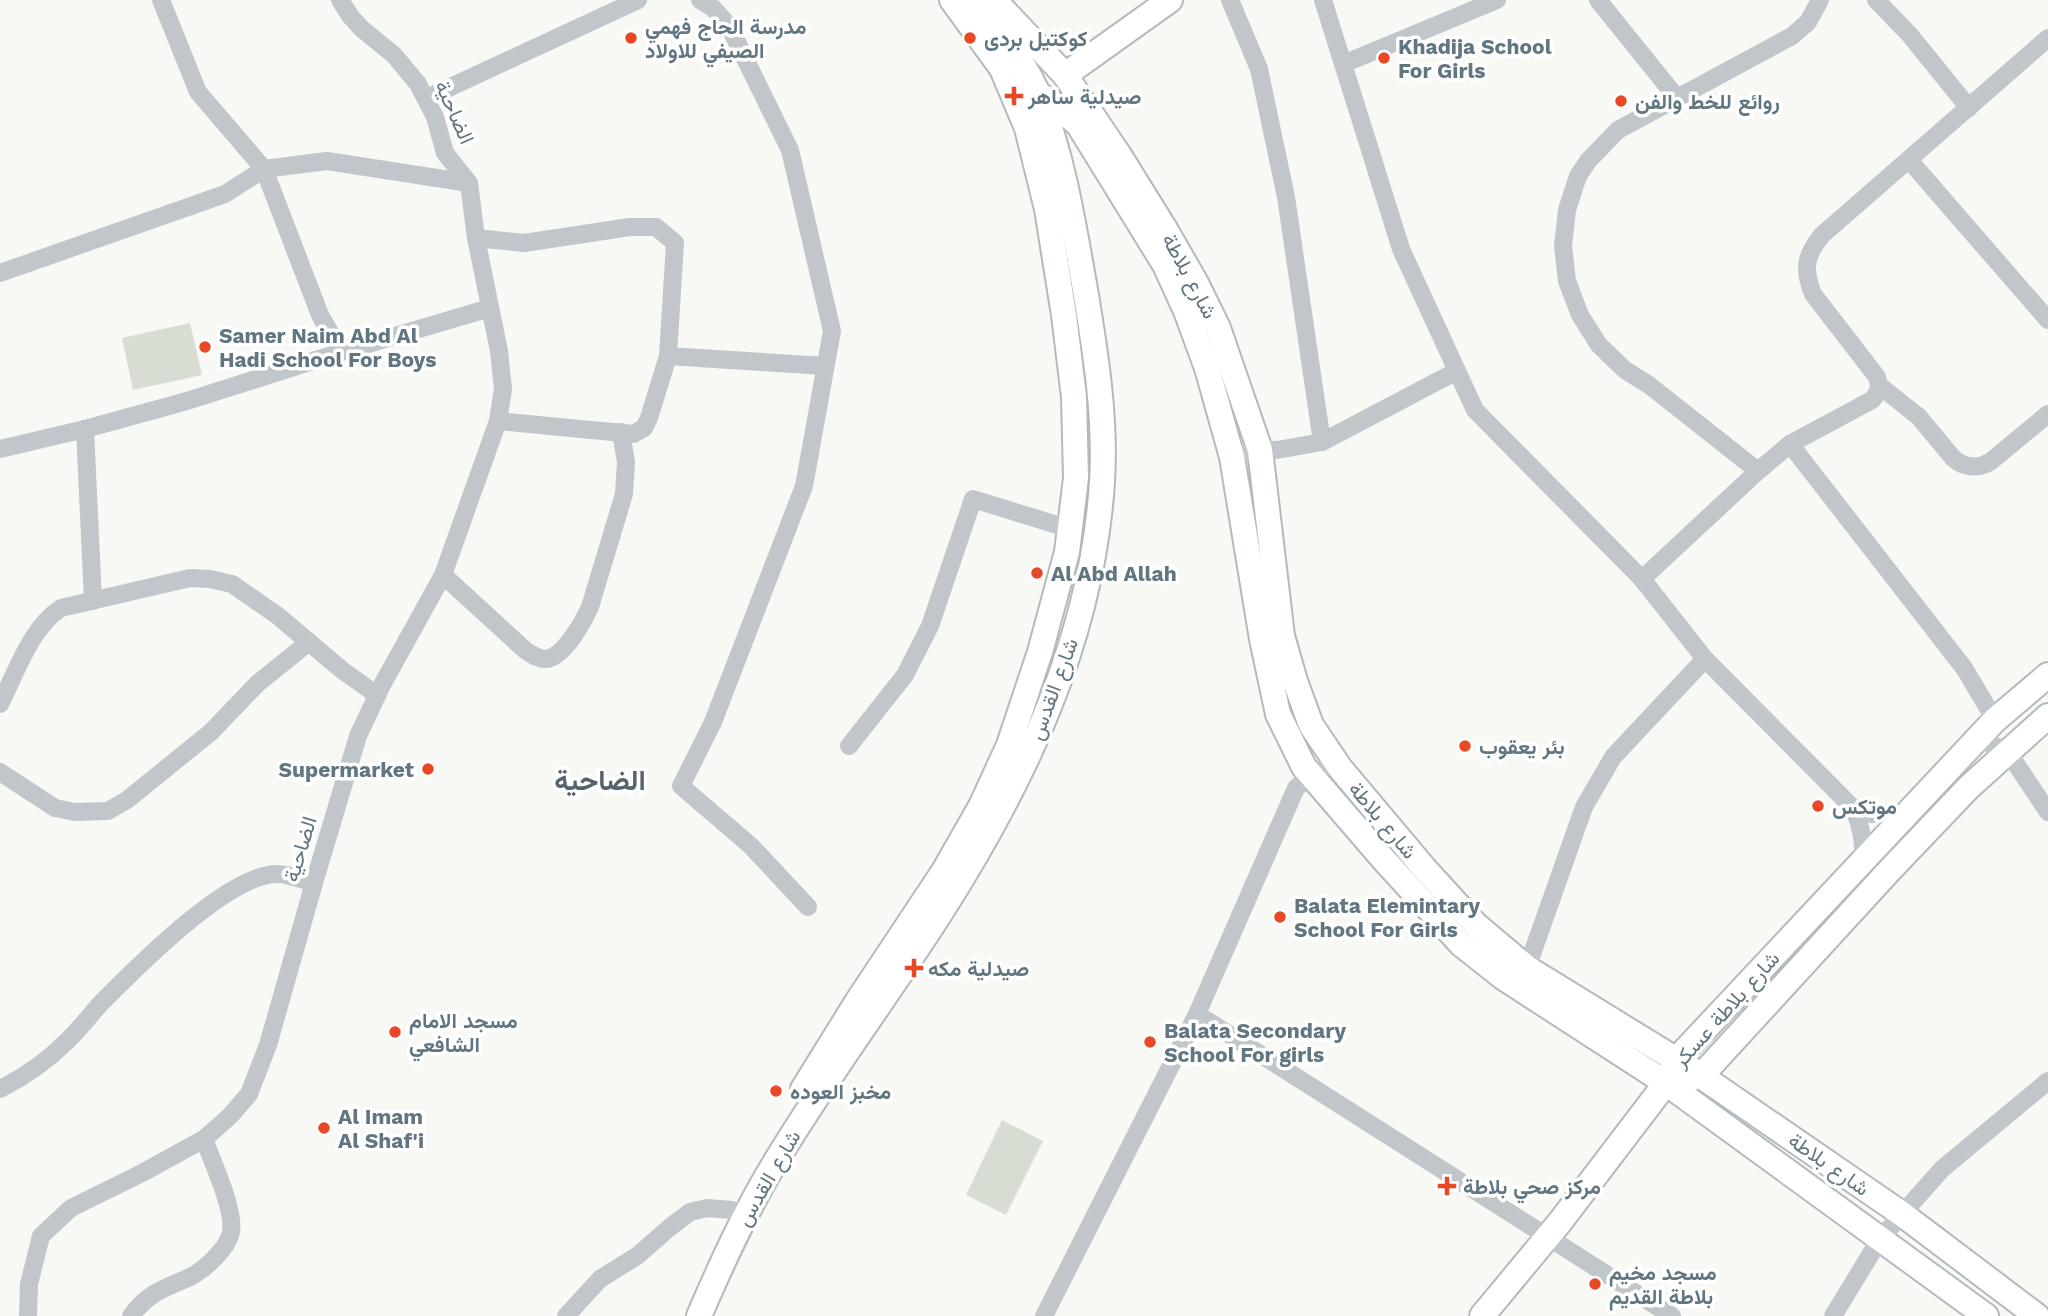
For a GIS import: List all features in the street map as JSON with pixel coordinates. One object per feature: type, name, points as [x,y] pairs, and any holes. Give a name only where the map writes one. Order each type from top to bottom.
[{"type":"main road","points":[[952,0],[1003,70]]},
{"type":"main road","name":"شارع القدس","points":[[699,1316],[730,1243],[772,1167],[940,913],[976,855],[1023,768],[1052,703],[1069,653],[1089,576],[1102,480],[1101,417],[1098,378],[1069,197],[1053,137],[1033,91],[1010,45],[976,0]]},
{"type":"main road","name":"شارع بلاطة","points":[[994,0],[1065,75],[1119,155],[1196,283],[1218,328],[1260,450],[1282,636],[1311,724],[1336,762],[1476,925],[1527,968],[1701,1076],[1902,1214],[2037,1316]]},
{"type":"main road","points":[[1065,75],[1170,0]]},
{"type":"main road","name":"شارع بلاطة","points":[[1003,70],[1078,124],[1165,265],[1186,311],[1207,368],[1232,457],[1262,639],[1278,714],[1304,767],[1461,944],[1504,978],[1666,1083],[1986,1316]]},
{"type":"main road","name":"شارع القدس","points":[[684,1316],[732,1210],[779,1127],[857,1002],[944,871],[981,806],[1009,745],[1040,652],[1067,552],[1076,478],[1074,397],[1064,314],[1047,209],[1027,128],[1003,70]]},
{"type":"main road","name":"شارع بلاطة عسكر","points":[[1666,1083],[1676,1060],[1863,860],[1987,729],[2048,675]]},
{"type":"main road","name":"شارع بلاطة عسكر","points":[[1666,1083],[1701,1076],[1969,787],[2048,716]]},
{"type":"main road","points":[[1482,1316],[1547,1238],[1666,1083]]},
{"type":"street","points":[[161,0],[198,92],[264,169],[320,315],[341,352]]},
{"type":"street","name":"الضاحية","points":[[28,1316],[29,1284],[41,1236],[71,1208],[204,1139],[230,1116],[249,1094],[268,1045],[358,736],[377,695],[443,575],[498,421],[503,389],[499,351],[476,238],[469,183],[445,153],[439,125],[427,98],[407,69],[362,29],[340,0]]},
{"type":"street","points":[[427,98],[638,0]]},
{"type":"street","points":[[700,0],[713,8],[729,26],[790,150],[831,331],[804,486],[713,722],[681,786],[751,846],[808,907]]},
{"type":"street","points":[[1230,0],[1259,69],[1286,197],[1322,442]]},
{"type":"street","points":[[1324,0],[1401,249],[1475,410],[1642,579],[1705,659],[1854,809],[1864,842],[1863,860]]},
{"type":"street","points":[[1343,64],[1497,0]]},
{"type":"street","points":[[1598,0],[1677,98]]},
{"type":"street","points":[[1758,471],[1649,385],[1625,370],[1599,345],[1580,315],[1567,281],[1563,246],[1567,210],[1578,176],[1588,161],[1618,130],[1792,36],[1808,22],[1820,0]]},
{"type":"street","points":[[1876,0],[1909,34],[1969,108]]},
{"type":"street","points":[[2048,38],[1822,235],[1812,248],[1807,263],[1807,279],[1813,294],[1877,376],[1880,386],[1919,417],[1959,463],[1969,467],[1990,462],[2048,414]]},
{"type":"street","points":[[1909,160],[2048,320]]},
{"type":"street","points":[[0,273],[225,194],[264,169],[327,161],[469,183]]},
{"type":"street","points":[[476,238],[524,243],[630,227],[656,228],[675,243],[668,356],[644,428],[633,434],[498,421]]},
{"type":"street","points":[[0,449],[187,401],[490,308]]},
{"type":"street","points":[[668,356],[825,366]]},
{"type":"street","points":[[1232,457],[1260,450],[1277,450],[1322,442],[1457,371]]},
{"type":"street","points":[[1642,579],[1790,444],[1872,400],[1880,386]]},
{"type":"street","points":[[85,429],[93,601]]},
{"type":"street","points":[[443,575],[525,650],[537,657],[548,659],[560,652],[582,623],[590,607],[624,494],[626,462],[621,432]]},
{"type":"street","points":[[1790,444],[1964,668],[1987,729],[2008,752],[2048,812]]},
{"type":"street","points":[[849,746],[905,675],[930,626],[972,499],[1070,529]]},
{"type":"street","points":[[0,704],[36,633],[48,616],[61,608],[190,578],[232,584],[278,616],[342,670],[377,695]]},
{"type":"street","points":[[0,772],[55,808],[75,812],[108,811],[127,800],[211,732],[257,684],[310,642]]},
{"type":"street","points":[[1527,968],[1584,807],[1613,757],[1705,659]]},
{"type":"street","points":[[1044,1316],[1197,1014],[1296,788],[1311,775],[1336,762]]},
{"type":"street","points":[[1854,809],[1872,814],[1908,812]]},
{"type":"street","points":[[0,1088],[20,1079],[65,1043],[102,1002],[170,937],[227,893],[248,880],[278,874],[314,883]]},
{"type":"street","points":[[1197,1014],[1672,1316]]},
{"type":"street","points":[[1833,1316],[1880,1239],[1942,1169],[2048,1081]]},
{"type":"street","points":[[131,1316],[141,1302],[192,1276],[218,1256],[231,1233],[229,1208],[204,1139]]},
{"type":"street","points":[[566,1316],[600,1279],[637,1256],[690,1212],[706,1208],[732,1210]]},
{"type":"shaded area","points":[[190,323],[202,375],[133,390],[122,338]]},
{"type":"shaded area","points":[[1002,1120],[1043,1141],[1006,1215],[966,1195]]},
{"type":"place","name":"مدرسة الحاج فهمي الصيفي للاولاد","points":[[631,38]]},
{"type":"place","name":"كوكتيل بردى","points":[[970,38]]},
{"type":"place","name":"Khadija School For Girls","points":[[1384,58]]},
{"type":"place","name":"صيدلية ساهر","points":[[1014,96]]},
{"type":"place","name":"روائع للخط والفن","points":[[1621,101]]},
{"type":"place","name":"Samer Naim Abd Al Hadi School For Boys","points":[[205,347]]},
{"type":"place","name":"Al Abd Allah","points":[[1037,573]]},
{"type":"place","name":"بئر يعقوب","points":[[1465,746]]},
{"type":"place","name":"Supermarket","points":[[428,769]]},
{"type":"place","name":"موتكس","points":[[1818,806]]},
{"type":"place","name":"Balata Elemintary School For Girls","points":[[1280,917]]},
{"type":"place","name":"صيدلية مكه","points":[[914,968]]},
{"type":"place","name":"مسجد الامام الشافعي","points":[[395,1032]]},
{"type":"place","name":"Balata Secondary School For girls","points":[[1150,1042]]},
{"type":"place","name":"مخبز العوده","points":[[776,1091]]},
{"type":"place","name":"Al Imam Al Shaf'i","points":[[324,1128]]},
{"type":"place","name":"مركز صحي بلاطة","points":[[1447,1186]]},
{"type":"place","name":"مسجد مخيم بلاطة القديم","points":[[1595,1284]]},
{"type":"district","name":"الضاحية","points":[[600,780]]}]
